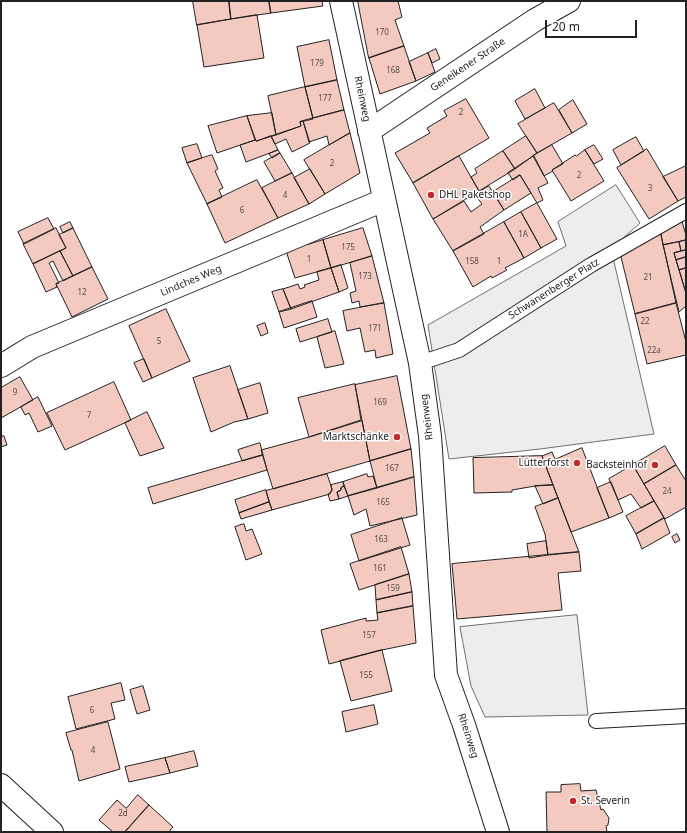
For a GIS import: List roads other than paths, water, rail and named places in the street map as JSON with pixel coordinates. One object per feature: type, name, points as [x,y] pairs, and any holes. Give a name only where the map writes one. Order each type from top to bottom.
[{"type":"main road","name":"Rheinweg","points":[[341,1],[420,363],[430,436],[446,675],[464,725],[498,832]]},
{"type":"main road","name":"Geneikener Straße","points":[[369,131],[535,20],[568,1]]},
{"type":"main road","name":"Lindches Weg","points":[[1,366],[32,347],[384,200]]},
{"type":"main road","points":[[1,785],[52,832]]},
{"type":"lane","name":"Schwanenberger Platz","points":[[420,363],[459,350],[591,265],[686,211]]},
{"type":"lane","points":[[596,721],[686,716]]},
{"type":"place","name":"DHL Paketshop","points":[[431,195]]},
{"type":"place","name":"Marktschänke","points":[[397,437]]},
{"type":"place","name":"Lütterforst","points":[[577,463]]},
{"type":"place","name":"Backsteinhof","points":[[655,465]]},
{"type":"place","name":"St. Severin","points":[[573,801]]}]
